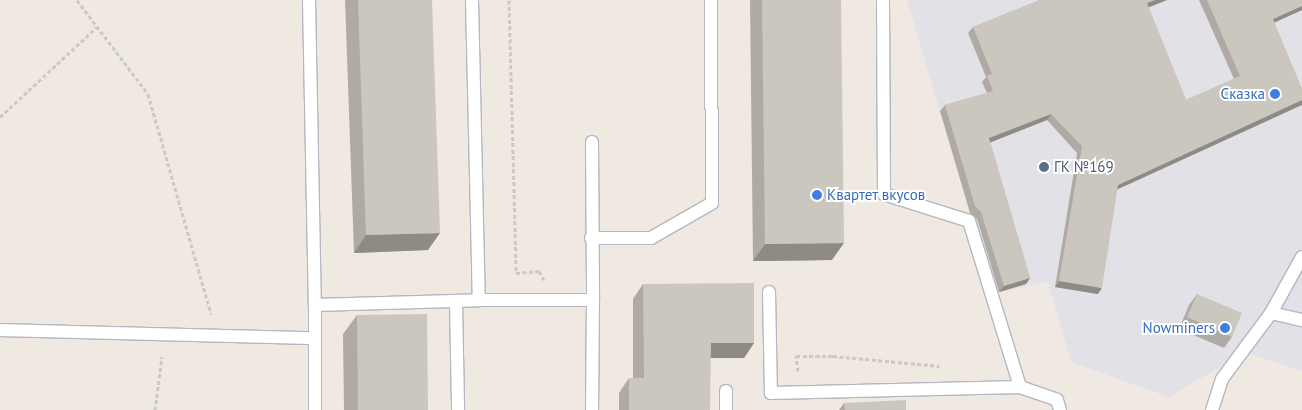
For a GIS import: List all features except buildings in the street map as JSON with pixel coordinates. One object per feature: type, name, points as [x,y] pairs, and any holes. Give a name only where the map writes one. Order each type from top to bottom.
[{"type":"lane","points":[[308,0],[315,305],[315,410]]},
{"type":"lane","points":[[472,0],[479,300]]},
{"type":"lane","points":[[591,238],[651,238],[712,203],[711,0]]},
{"type":"lane","points":[[883,0],[884,194],[969,221],[1020,387]]},
{"type":"lane","points":[[592,142],[592,410]]},
{"type":"lane","points":[[1212,410],[1222,379],[1271,313],[1302,257]]},
{"type":"lane","points":[[769,292],[771,393],[1020,387],[1057,400],[1060,410]]},
{"type":"lane","points":[[315,305],[479,300],[593,300]]},
{"type":"lane","points":[[456,301],[458,410]]},
{"type":"lane","points":[[1271,313],[1302,320]]},
{"type":"lane","points":[[0,330],[314,338]]},
{"type":"lane","points":[[726,391],[726,410]]},
{"type":"path","points":[[77,0],[148,94],[212,318]]},
{"type":"path","points":[[509,0],[516,273],[539,271],[545,281]]},
{"type":"path","points":[[0,117],[97,27]]},
{"type":"path","points":[[155,410],[162,351]]},
{"type":"path","points":[[833,356],[948,366]]},
{"type":"shaded area","points":[[907,0],[1302,0],[1302,371],[1245,352],[1169,397],[1071,362],[1048,282],[994,294]]},
{"type":"place","name":"Сказка","points":[[1275,94]]},
{"type":"place","name":"ГК №169","points":[[1044,167]]},
{"type":"place","name":"Квартет вкусов","points":[[817,195]]},
{"type":"place","name":"Nowminers","points":[[1225,328]]}]
